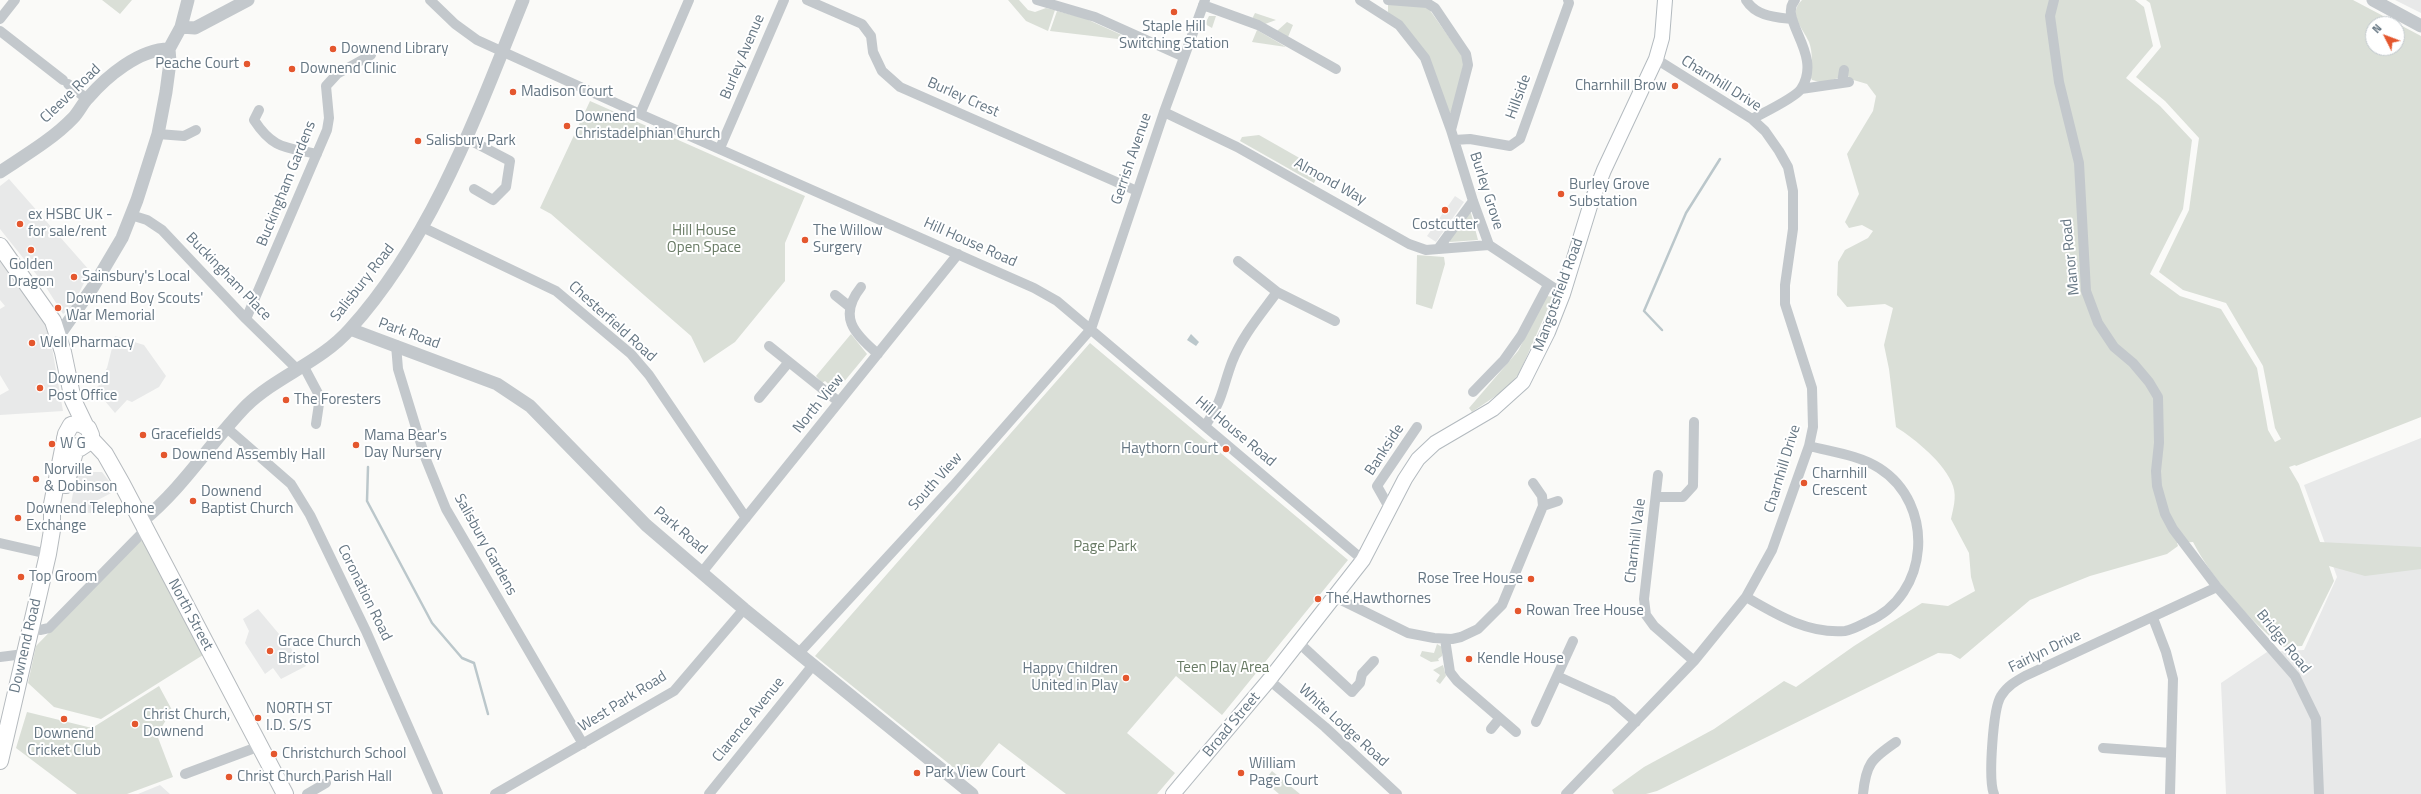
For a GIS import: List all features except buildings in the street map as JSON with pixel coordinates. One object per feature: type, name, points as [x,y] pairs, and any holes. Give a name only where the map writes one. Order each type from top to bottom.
[{"type":"main road","name":"Mangotsfield Road","points":[[1363,560],[1418,459],[1435,443],[1493,409],[1523,382],[1534,363],[1562,294],[1590,203],[1656,59],[1662,38],[1665,0]]},
{"type":"main road","points":[[0,246],[56,328]]},
{"type":"main road","name":"North Street","points":[[56,328],[73,400],[78,435],[105,454],[144,525],[284,794]]},
{"type":"main road","name":"Downend Road","points":[[0,761],[48,554],[52,530],[61,506],[78,435]]},
{"type":"main road","name":"Broad Street","points":[[1172,794],[1270,680],[1363,560]]},
{"type":"street","points":[[0,19],[15,0]]},
{"type":"street","points":[[56,328],[78,309],[122,238],[158,134],[170,62],[169,49],[181,27],[188,0]]},
{"type":"street","points":[[181,27],[195,28],[248,0]]},
{"type":"street","name":"Hill House Road","points":[[430,0],[455,24],[477,40],[593,90],[640,114],[720,148],[1034,288],[1057,301],[1363,560]]},
{"type":"street","name":"Salisbury Road","points":[[144,525],[255,399],[332,346],[350,329],[406,256],[466,138],[523,0]]},
{"type":"street","points":[[640,114],[689,0]]},
{"type":"street","name":"Burley Avenue","points":[[720,148],[784,0]]},
{"type":"street","name":"Burley Crest","points":[[807,0],[862,24],[871,36],[873,52],[882,71],[900,87],[1137,191]]},
{"type":"street","points":[[1037,0],[1095,17],[1184,57]]},
{"type":"street","name":"Burley Grove","points":[[1360,0],[1400,26],[1425,58],[1451,130],[1472,201],[1489,245],[1562,294]]},
{"type":"street","points":[[1388,0],[1427,3],[1435,8],[1466,54],[1468,65],[1451,130]]},
{"type":"street","points":[[1746,0],[1759,12],[1770,17],[1791,19]]},
{"type":"street","points":[[1795,0],[1790,11],[1791,19],[1801,36],[1807,55],[1808,70],[1801,89]]},
{"type":"street","name":"Manor Road","points":[[2054,0],[2050,16],[2059,82],[2079,163],[2086,291],[2098,323],[2114,347],[2134,363],[2150,382],[2158,398],[2159,442],[2156,471],[2157,486],[2165,514],[2173,529],[2217,587]]},
{"type":"street","points":[[2373,0],[2421,26]]},
{"type":"street","name":"Hillside","points":[[1454,140],[1476,140],[1510,146],[1520,138],[1571,1]]},
{"type":"street","points":[[1204,2],[1258,26],[1336,69]]},
{"type":"street","name":"Gerrish Avenue","points":[[1091,329],[1164,112],[1204,2]]},
{"type":"street","points":[[0,31],[87,99]]},
{"type":"street","name":"Cleeve Road","points":[[0,172],[74,117],[87,99],[114,74],[147,54],[160,49],[169,49]]},
{"type":"street","name":"Buckingham Gardens","points":[[246,319],[327,130],[329,118],[326,86],[337,74],[371,55]]},
{"type":"street","name":"Charnhill Drive","points":[[1566,794],[1694,661],[1746,597],[1772,550],[1809,446],[1813,427],[1812,388],[1784,304],[1785,285],[1793,229],[1793,191],[1788,167],[1765,131],[1752,119],[1656,59]]},
{"type":"street","points":[[1752,119],[1778,105],[1801,89],[1845,83],[1844,70]]},
{"type":"street","points":[[258,110],[254,120],[265,138],[281,146],[317,154]]},
{"type":"street","name":"Almond Way","points":[[1164,112],[1238,147],[1409,244],[1426,250],[1489,245]]},
{"type":"street","points":[[158,134],[184,136],[196,130]]},
{"type":"street","points":[[466,138],[510,161],[506,187],[494,200],[474,189]]},
{"type":"street","points":[[1438,250],[1472,201]]},
{"type":"street","name":"Buckingham Place","points":[[131,215],[147,220],[162,230],[246,319],[300,367],[320,397],[316,424]]},
{"type":"street","name":"Chesterfield Road","points":[[422,227],[556,291],[631,354],[649,375],[746,518]]},
{"type":"street","name":"North View","points":[[703,571],[958,254]]},
{"type":"street","points":[[1238,261],[1278,292],[1335,321]]},
{"type":"street","name":"Mangotsfield Road","points":[[1473,392],[1504,360],[1521,336],[1548,285]]},
{"type":"street","points":[[862,287],[852,299],[850,306],[856,333],[878,354]]},
{"type":"street","points":[[1204,426],[1218,408],[1232,362],[1247,333],[1278,292]]},
{"type":"street","points":[[835,294],[850,306]]},
{"type":"street","name":"Park Road","points":[[350,329],[497,384],[513,393],[530,406],[646,525],[703,571],[744,609],[972,794]]},
{"type":"street","name":"South View","points":[[799,653],[953,486],[1091,329]]},
{"type":"street","name":"Salisbury Gardens","points":[[396,345],[398,369],[425,457],[446,508],[583,744]]},
{"type":"street","points":[[769,346],[788,363],[839,402]]},
{"type":"street","points":[[759,398],[788,363]]},
{"type":"street","points":[[1656,497],[1682,497],[1693,486],[1694,422]]},
{"type":"street","name":"Bankside","points":[[1390,509],[1377,486],[1417,427]]},
{"type":"street","name":"Coronation Road","points":[[228,429],[291,484],[310,515],[366,631],[438,794]]},
{"type":"street","points":[[1746,597],[1796,624],[1820,630],[1846,631],[1873,620],[1888,609],[1911,579],[1918,558],[1919,530],[1915,515],[1896,483],[1879,468],[1862,460],[1809,446]]},
{"type":"street","name":"Charnhill Vale","points":[[1658,475],[1644,599],[1646,615],[1654,626],[1694,661]]},
{"type":"street","points":[[1335,597],[1408,633],[1445,639],[1461,637],[1478,629],[1502,605],[1543,506],[1542,496],[1533,483]]},
{"type":"street","points":[[1543,506],[1558,501]]},
{"type":"street","points":[[31,626],[40,630],[49,628],[144,525]]},
{"type":"street","points":[[0,543],[48,554]]},
{"type":"street","name":"Fairlyn Drive","points":[[1994,794],[1990,781],[1996,709],[2001,697],[2011,684],[2025,676],[2154,618],[2217,587]]},
{"type":"street","name":"Bridge Road","points":[[2217,587],[2295,676],[2316,719],[2319,794]]},
{"type":"street","name":"West Park Road","points":[[495,794],[674,691],[744,609]]},
{"type":"street","points":[[2154,618],[2166,652],[2173,679],[2170,794]]},
{"type":"street","points":[[1445,639],[1450,672],[1457,681],[1516,732]]},
{"type":"street","points":[[1536,722],[1573,641]]},
{"type":"street","points":[[1299,643],[1352,692],[1360,683],[1362,674],[1374,661]]},
{"type":"street","points":[[0,657],[24,654]]},
{"type":"street","name":"Clarence Avenue","points":[[709,794],[813,665]]},
{"type":"street","points":[[1557,676],[1612,701],[1636,722]]},
{"type":"street","name":"White Lodge Road","points":[[1270,680],[1325,727],[1397,794]]},
{"type":"street","points":[[1491,729],[1500,718]]},
{"type":"street","points":[[1863,794],[1865,771],[1877,755],[1896,742]]},
{"type":"street","points":[[185,774],[260,746]]},
{"type":"street","points":[[2103,748],[2171,753]]},
{"type":"street","points":[[307,794],[319,784]]},
{"type":"shaded area","points":[[2395,0],[2421,0],[2421,13]]},
{"type":"shaded area","points":[[9,179],[90,271],[73,305],[63,314],[44,284],[0,229],[0,186]]},
{"type":"shaded area","points":[[1455,196],[1464,202],[1436,242],[1427,236]]},
{"type":"shaded area","points":[[0,261],[45,322],[50,336],[63,411],[0,415],[0,395],[9,390],[0,375],[0,309],[5,306],[0,300]]},
{"type":"shaded area","points":[[1191,334],[1199,342],[1196,346],[1187,340]]},
{"type":"shaded area","points":[[115,336],[144,345],[166,376],[159,387],[132,402],[127,400],[115,413],[95,389],[100,384],[103,374],[107,368]]},
{"type":"shaded area","points":[[2421,438],[2421,794],[2226,794],[2221,683],[2267,652],[2304,650],[2337,577],[2304,485]]},
{"type":"shaded area","points":[[77,472],[102,472],[112,485],[115,491],[96,501],[100,513],[89,513],[70,509]]},
{"type":"shaded area","points":[[258,609],[306,666],[281,679],[273,668],[265,674],[245,643],[249,631],[243,619]]},
{"type":"shaded area","points":[[160,785],[170,794],[138,794]]},
{"type":"green space","points":[[102,0],[132,0],[120,14]]},
{"type":"green space","points":[[1008,0],[1019,0],[1028,10],[1035,12],[1046,8],[1055,10],[1048,31],[1026,21]]},
{"type":"green space","points":[[1802,0],[2135,0],[2144,7],[2153,46],[2126,78],[2160,106],[2192,140],[2183,209],[2150,274],[2180,296],[2221,309],[2257,368],[2268,430],[2275,442],[2281,439],[2275,428],[2263,366],[2226,303],[2183,290],[2159,272],[2189,210],[2199,138],[2165,101],[2136,77],[2161,47],[2150,3],[2146,0],[2353,0],[2383,16],[2365,16],[2365,56],[2405,56],[2405,28],[2421,36],[2421,417],[2296,466],[2289,467],[2299,484],[2320,542],[2421,547],[2421,569],[2365,576],[2329,566],[2334,581],[2302,646],[2282,647],[2245,612],[2221,584],[2210,570],[2193,542],[2177,543],[2178,546],[2167,554],[2090,576],[2030,600],[1960,659],[1951,654],[1938,653],[1657,791],[1646,794],[1614,794],[1612,790],[1644,767],[1714,729],[1784,681],[1796,687],[1854,646],[1922,603],[1948,606],[1975,591],[1971,577],[1969,553],[1951,519],[1955,494],[1953,486],[1944,469],[1937,461],[1912,438],[1896,427],[1889,369],[1884,345],[1893,308],[1885,304],[1847,307],[1837,295],[1838,262],[1845,250],[1868,238],[1873,231],[1862,225],[1849,228],[1845,222],[1859,194],[1847,154],[1873,111],[1876,96],[1867,84],[1850,79],[1847,75],[1823,83],[1812,80],[1810,76],[1812,63],[1811,50],[1809,42],[1796,16],[1796,10]]},
{"type":"green space","points":[[1388,4],[1421,5],[1429,9],[1461,54],[1464,62],[1452,113],[1448,112],[1432,67],[1388,12]]},
{"type":"green space","points":[[1057,11],[1084,18],[1135,41],[1050,31]]},
{"type":"green space","points":[[1255,13],[1276,20],[1265,24],[1252,19]]},
{"type":"green space","points":[[1209,16],[1216,16],[1212,28],[1205,24]]},
{"type":"green space","points":[[1287,22],[1293,25],[1288,37],[1277,31]]},
{"type":"green space","points":[[1257,30],[1286,47],[1252,42]]},
{"type":"green space","name":"Hill House Open Space","points":[[590,101],[805,196],[785,243],[785,281],[735,342],[704,363],[691,336],[551,214],[540,208]]},
{"type":"green space","points":[[1259,135],[1303,160],[1316,179],[1314,183],[1240,141],[1242,137]]},
{"type":"green space","points":[[1468,213],[1471,213],[1478,240],[1450,242],[1449,239]]},
{"type":"green space","points":[[1417,255],[1444,257],[1445,264],[1432,309],[1416,304]]},
{"type":"green space","points":[[1547,296],[1553,297],[1519,374],[1506,389],[1472,412],[1469,408],[1518,351]]},
{"type":"green space","points":[[851,334],[867,354],[838,389],[834,389],[825,381],[822,383],[816,376]]},
{"type":"green space","name":"Page Park","points":[[1090,343],[1348,560],[1222,715],[1176,676],[1127,733],[1175,773],[1157,794],[1066,794],[999,743],[969,780],[815,656]]},
{"type":"green space","points":[[145,540],[203,655],[101,719],[54,707],[28,683],[36,646],[138,541]]},
{"type":"green space","points":[[1437,644],[1442,647],[1442,656],[1438,659],[1439,661],[1431,662],[1420,656],[1422,651],[1434,653]]},
{"type":"green space","points":[[1443,665],[1446,676],[1440,684],[1436,681],[1440,675],[1433,670]]},
{"type":"green space","points":[[159,686],[172,710],[157,735],[173,777],[127,794],[77,794],[16,748],[27,712],[92,728]]},
{"type":"green space","points":[[1272,771],[1300,794],[1279,794],[1264,781]]},
{"type":"waterway","points":[[1662,330],[1644,311],[1686,213],[1720,159]]},
{"type":"waterway","points":[[368,467],[367,501],[432,623],[462,658],[474,663],[488,714]]},
{"type":"place","name":"Staple Hill Switching Station","points":[[1174,12]]},
{"type":"place","name":"Downend Library","points":[[333,49]]},
{"type":"place","name":"Peache Court","points":[[247,64]]},
{"type":"place","name":"Downend Clinic","points":[[292,69]]},
{"type":"place","name":"Charnhill Brow","points":[[1675,86]]},
{"type":"place","name":"Madison Court","points":[[513,92]]},
{"type":"place","name":"Downend Christadelphian Church","points":[[567,126]]},
{"type":"place","name":"Salisbury Park","points":[[418,141]]},
{"type":"place","name":"Burley Grove Substation","points":[[1561,194]]},
{"type":"place","name":"Costcutter","points":[[1445,210]]},
{"type":"place","name":"ex HSBC UK - for sale/rent","points":[[20,224]]},
{"type":"place","name":"The Willow Surgery","points":[[805,240]]},
{"type":"place","name":"Golden Dragon","points":[[31,250]]},
{"type":"place","name":"Sainsbury's Local","points":[[74,277]]},
{"type":"place","name":"Downend Boy Scouts' War Memorial","points":[[58,308]]},
{"type":"place","name":"Well Pharmacy","points":[[32,343]]},
{"type":"place","name":"Downend Post Office","points":[[40,388]]},
{"type":"place","name":"The Foresters","points":[[286,400]]},
{"type":"place","name":"Gracefields","points":[[143,435]]},
{"type":"place","name":"W G","points":[[52,444]]},
{"type":"place","name":"Mama Bear's Day Nursery","points":[[356,445]]},
{"type":"place","name":"Haythorn Court","points":[[1226,449]]},
{"type":"place","name":"Downend Assembly Hall","points":[[164,455]]},
{"type":"place","name":"Norville & Dobinson","points":[[36,479]]},
{"type":"place","name":"Charnhill Crescent","points":[[1804,483]]},
{"type":"place","name":"Downend Baptist Church","points":[[193,501]]},
{"type":"place","name":"Downend Telephone Exchange","points":[[18,518]]},
{"type":"place","name":"Top Groom","points":[[21,577]]},
{"type":"place","name":"Rose Tree House","points":[[1531,579]]},
{"type":"place","name":"The Hawthornes","points":[[1318,599]]},
{"type":"place","name":"Rowan Tree House","points":[[1518,611]]},
{"type":"place","name":"Grace Church Bristol","points":[[270,651]]},
{"type":"place","name":"Kendle House","points":[[1469,659]]},
{"type":"place","name":"Happy Children United in Play","points":[[1126,678]]},
{"type":"place","name":"NORTH ST I.D. S/S","points":[[258,718]]},
{"type":"place","name":"Downend Cricket Club","points":[[64,719]]},
{"type":"place","name":"Christ Church, Downend","points":[[135,724]]},
{"type":"place","name":"Christchurch School","points":[[274,754]]},
{"type":"place","name":"Park View Court","points":[[917,773]]},
{"type":"place","name":"William Page Court","points":[[1241,773]]},
{"type":"place","name":"Christ Church Parish Hall","points":[[229,777]]},
{"type":"park label","name":"Teen Play Area","points":[[1223,668]]}]
